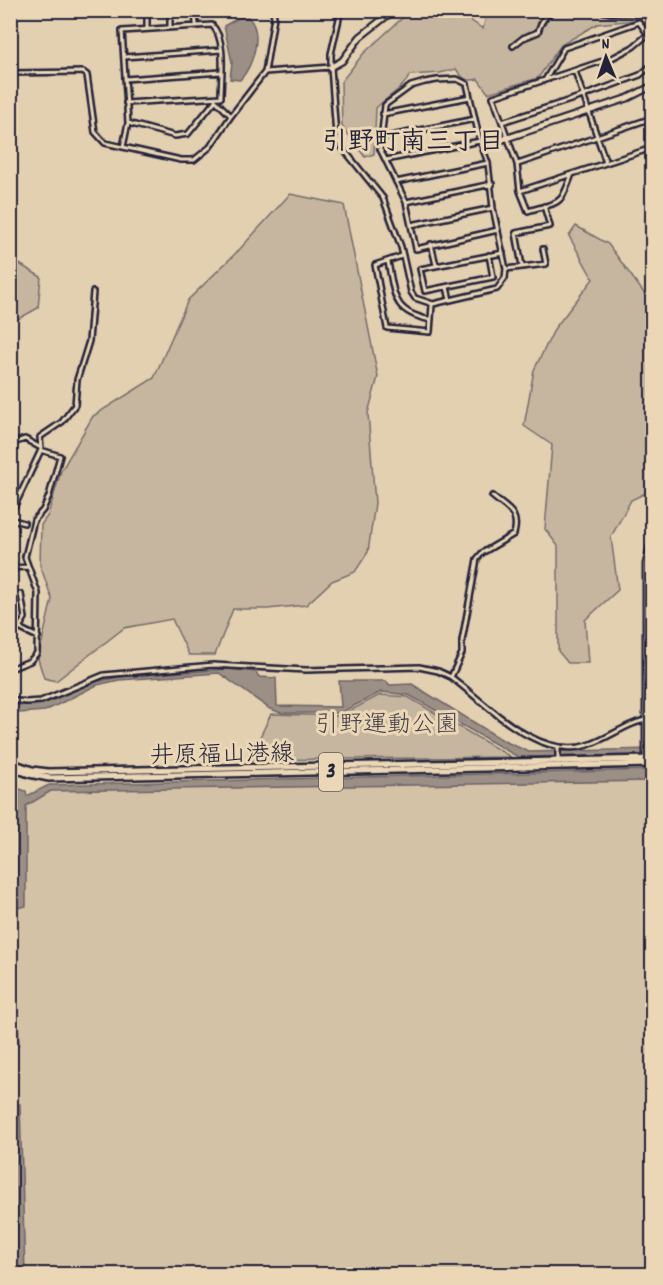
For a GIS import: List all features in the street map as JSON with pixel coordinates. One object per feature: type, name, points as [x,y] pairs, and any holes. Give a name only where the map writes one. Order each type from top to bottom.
[{"type":"main road","name":"井原福山港線","points":[[10,762],[32,770],[48,772],[649,762]]},
{"type":"main road","name":"井原福山港線","points":[[10,767],[49,778],[558,762]]},
{"type":"street","points":[[147,10],[147,29]]},
{"type":"street","points":[[170,10],[170,27]]},
{"type":"street","points":[[195,10],[196,24]]},
{"type":"street","points":[[10,73],[83,72],[87,75],[95,132],[105,143],[181,160],[194,159],[210,147],[265,72],[274,17],[273,10]]},
{"type":"street","points":[[341,10],[331,54],[336,136],[341,146],[383,198],[401,247],[411,292],[415,298],[432,304],[497,289],[505,278],[506,270],[502,253],[498,230],[493,208],[488,163],[467,84],[458,79],[437,80],[411,86],[385,105],[380,149],[406,202],[416,249],[498,230]]},
{"type":"street","points":[[265,72],[331,67],[342,61],[360,37],[394,10]]},
{"type":"street","points":[[513,46],[523,38],[538,32],[540,22],[555,10]]},
{"type":"street","points":[[596,10],[611,13],[652,12]]},
{"type":"street","points":[[544,81],[564,48],[639,22],[652,40]]},
{"type":"street","points":[[123,147],[128,123],[126,103],[122,31],[212,24],[217,30],[221,50],[221,97],[215,100],[126,103]]},
{"type":"street","points":[[572,174],[563,199],[528,211],[520,191],[518,164],[493,97],[623,53],[652,31]]},
{"type":"street","points":[[124,57],[221,50]]},
{"type":"street","points":[[502,122],[584,96],[640,75],[652,65]]},
{"type":"street","points":[[575,71],[606,163]]},
{"type":"street","points":[[125,79],[221,72]]},
{"type":"street","points":[[386,160],[507,138],[628,98],[652,86]]},
{"type":"street","points":[[383,114],[470,97]]},
{"type":"street","points":[[215,100],[231,116]]},
{"type":"street","points":[[128,123],[175,136],[188,134],[215,100]]},
{"type":"street","points":[[518,164],[652,118]]},
{"type":"street","points":[[381,138],[475,119]]},
{"type":"street","points":[[520,191],[652,148]]},
{"type":"street","points":[[396,182],[488,163]]},
{"type":"street","points":[[406,202],[492,184]]},
{"type":"street","points":[[522,266],[516,233],[550,226],[544,206]]},
{"type":"street","points":[[411,225],[493,208]]},
{"type":"street","points":[[431,244],[436,265]]},
{"type":"street","points":[[506,270],[546,264],[543,249]]},
{"type":"street","points":[[489,255],[493,277],[425,291],[420,269],[436,265],[489,255],[502,253]]},
{"type":"street","points":[[402,256],[375,266],[387,328],[430,332],[432,304]]},
{"type":"street","points":[[388,262],[401,307],[414,316],[431,320]]},
{"type":"street","points":[[447,287],[450,300]]},
{"type":"street","points":[[24,523],[10,517],[41,449],[40,437],[62,422],[75,405],[77,380],[89,341],[93,292]]},
{"type":"street","points":[[10,450],[16,442],[25,439],[41,449],[60,456],[49,496],[43,510],[34,520],[25,557],[38,593],[37,653],[30,661],[10,669]]},
{"type":"street","points":[[452,677],[462,653],[462,640],[477,559],[482,553],[514,534],[517,523],[514,514],[492,496]]},
{"type":"street","points":[[649,762],[645,720],[646,564],[652,540]]},
{"type":"street","points":[[10,568],[28,567]]},
{"type":"street","points":[[10,594],[21,594],[25,618],[19,628]]},
{"type":"street","points":[[10,624],[38,637]]},
{"type":"street","points":[[10,664],[16,667]]},
{"type":"street","points":[[10,700],[41,701],[104,675],[213,665],[306,670],[418,667],[438,671],[452,677],[529,737],[558,749],[587,746],[652,719]]},
{"type":"street","points":[[558,749],[558,762]]},
{"type":"shaded area","points":[[248,17],[255,31],[255,49],[249,66],[240,80],[230,79],[232,62],[224,26],[238,18]]},
{"type":"shaded area","points":[[228,669],[256,672],[259,677],[276,678],[277,706],[341,707],[339,681],[386,681],[390,685],[412,684],[504,741],[529,752],[652,749],[652,755],[518,757],[409,695],[381,692],[340,713],[282,713],[270,709],[219,673],[119,680],[97,685],[45,711],[19,713],[11,709],[10,704],[46,703],[91,683],[118,677]]},
{"type":"shaded area","points":[[652,770],[652,781],[51,791],[26,806],[26,906],[14,909],[19,1044],[11,1045],[11,786],[26,791],[27,796],[49,785]]},
{"type":"shaded area","points":[[652,778],[652,1274],[25,1274],[20,1104],[11,1104],[10,1045],[18,1044],[14,908],[26,906],[26,806],[51,791]]},
{"type":"shaded area","points":[[11,1104],[20,1104],[25,1274],[11,1274]]},
{"type":"green space","points":[[410,11],[457,11],[483,29],[487,12],[504,14],[509,11],[630,11],[636,20],[597,24],[561,45],[538,78],[488,93],[478,79],[466,79],[456,69],[440,73],[410,75],[376,108],[374,154],[365,157],[342,126],[341,82],[363,54]]},
{"type":"green space","points":[[290,194],[344,205],[378,377],[368,413],[375,503],[368,552],[355,572],[332,581],[306,605],[267,609],[233,609],[215,655],[189,655],[172,619],[124,628],[56,681],[44,678],[38,659],[52,599],[40,565],[41,525],[48,515],[61,471],[93,416],[154,378],[188,300],[239,250]]},
{"type":"green space","points":[[576,226],[608,244],[652,304],[652,490],[631,500],[611,537],[618,590],[585,620],[588,663],[568,663],[558,651],[558,546],[545,529],[552,445],[524,426],[534,370],[555,328],[593,279],[569,236]]},
{"type":"green space","points":[[11,259],[41,277],[38,308],[11,323]]},
{"type":"green space","name":"引野運動公園","points":[[380,695],[408,697],[511,757],[249,760],[271,714],[340,716]]},
{"type":"district","name":"引野町南三丁目","points":[[413,143]]}]
